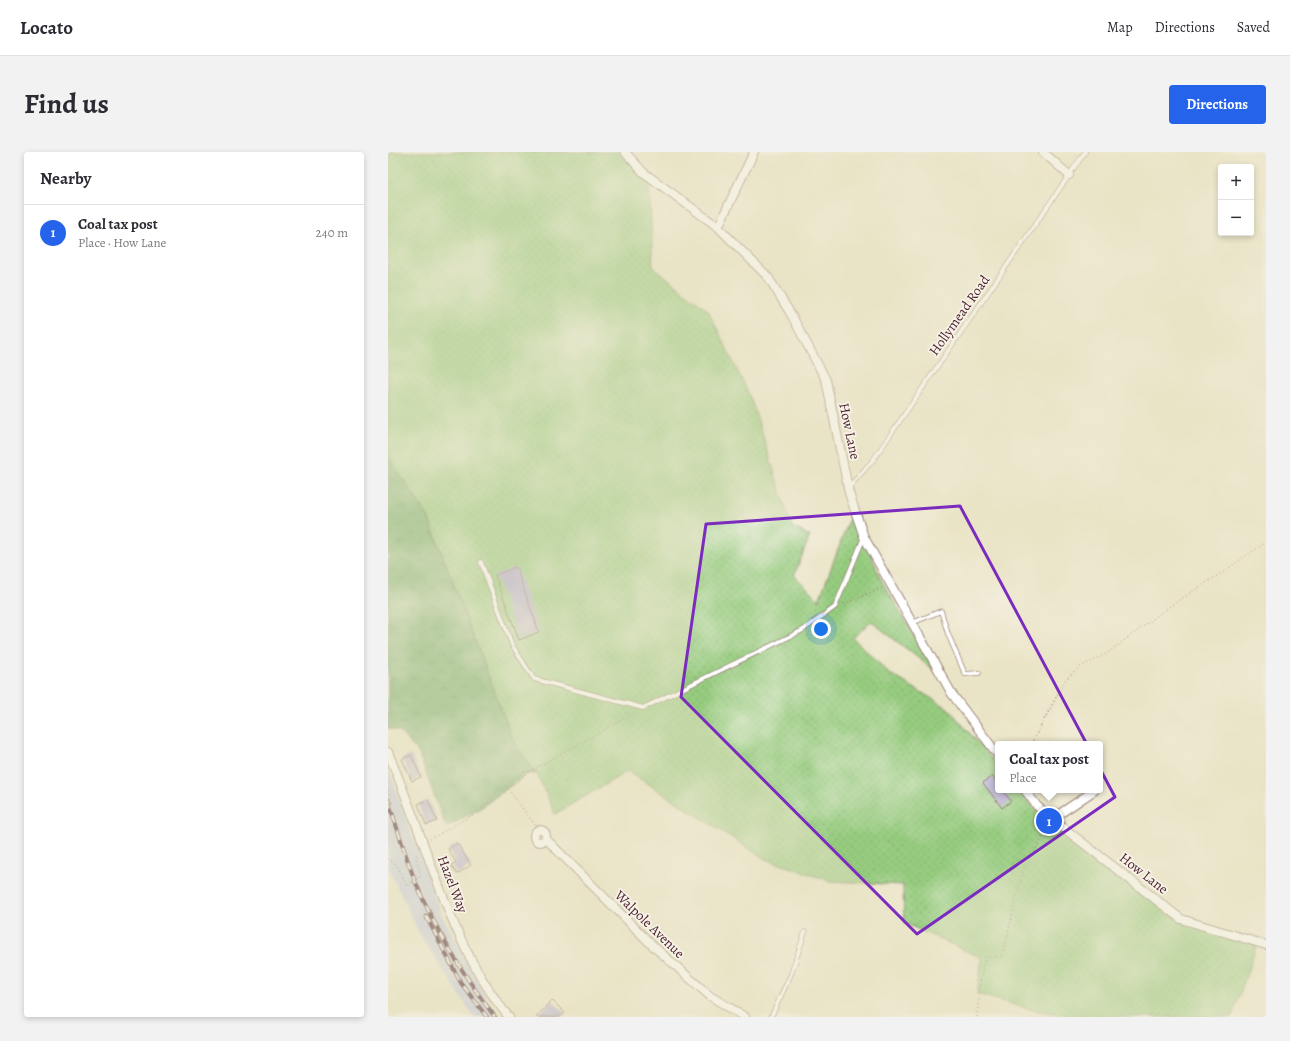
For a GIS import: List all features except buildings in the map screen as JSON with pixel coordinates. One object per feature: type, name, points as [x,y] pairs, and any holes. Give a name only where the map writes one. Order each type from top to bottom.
[{"type":"street","name":"How Lane","points":[[625,152],[643,172],[718,227],[768,277],[792,316],[826,380],[848,487],[864,537],[952,694],[995,751]]},
{"type":"street","points":[[718,227],[754,152]]},
{"type":"street","points":[[1043,152],[1069,174]]},
{"type":"street","name":"Hazel Way","points":[[388,752],[456,926],[475,966],[498,1004],[509,1017]]},
{"type":"street","name":"How Lane","points":[[1027,793],[1037,806],[1052,819],[1181,918],[1266,945]]},
{"type":"street","points":[[1052,819],[1091,793]]},
{"type":"street","name":"Walpole Avenue","points":[[538,830],[543,831],[546,834],[546,840],[653,946],[710,996],[744,1017]]},
{"type":"lane","name":"Hollymead Road","points":[[848,487],[872,460],[1085,152]]},
{"type":"lane","points":[[481,562],[512,645],[534,679],[643,708],[803,630],[835,608],[864,537]]},
{"type":"lane","points":[[911,623],[941,611],[948,634],[965,674],[979,674]]},
{"type":"lane","points":[[771,1017],[791,974],[805,932]]},
{"type":"path","points":[[1033,741],[1066,679],[1080,667],[1106,654],[1173,604],[1266,542]]},
{"type":"path","points":[[835,608],[890,585]]},
{"type":"path","points":[[388,859],[397,865],[407,886],[422,876],[416,858],[423,843],[481,810],[529,772],[643,708]]},
{"type":"path","points":[[481,810],[486,802],[498,791],[526,771],[529,772]]},
{"type":"path","points":[[508,789],[538,830]]},
{"type":"path","points":[[388,790],[393,802],[388,804]]},
{"type":"path","points":[[977,1017],[981,976],[985,956],[1002,957],[1023,872],[1052,819]]},
{"type":"highlighted area","points":[[960,506],[1115,797],[917,934],[681,697],[706,524]]},
{"type":"shaded area","points":[[388,768],[440,912],[489,1002],[501,1017],[474,1017],[420,935],[388,867]]},
{"type":"green space","points":[[388,152],[620,152],[643,172],[649,183],[653,267],[708,310],[751,399],[792,527],[810,536],[794,575],[819,600],[854,507],[880,578],[936,672],[871,621],[853,638],[890,674],[948,708],[995,763],[995,793],[1021,793],[1033,807],[1060,831],[1181,920],[1257,944],[1232,1017],[1078,1017],[1033,1010],[977,994],[982,958],[904,923],[903,885],[830,881],[765,859],[628,771],[555,814],[537,774],[514,743],[428,517],[388,457]]},
{"type":"green space","points":[[388,457],[428,517],[514,743],[537,774],[526,774],[478,810],[446,827],[418,752],[400,732],[388,728]]},
{"type":"railway","points":[[388,800],[415,881],[431,917],[450,951],[495,1017]]},
{"type":"railway","points":[[426,916],[461,983],[487,1017]]},
{"type":"place","name":"Coal tax post","points":[[1049,821]]}]
